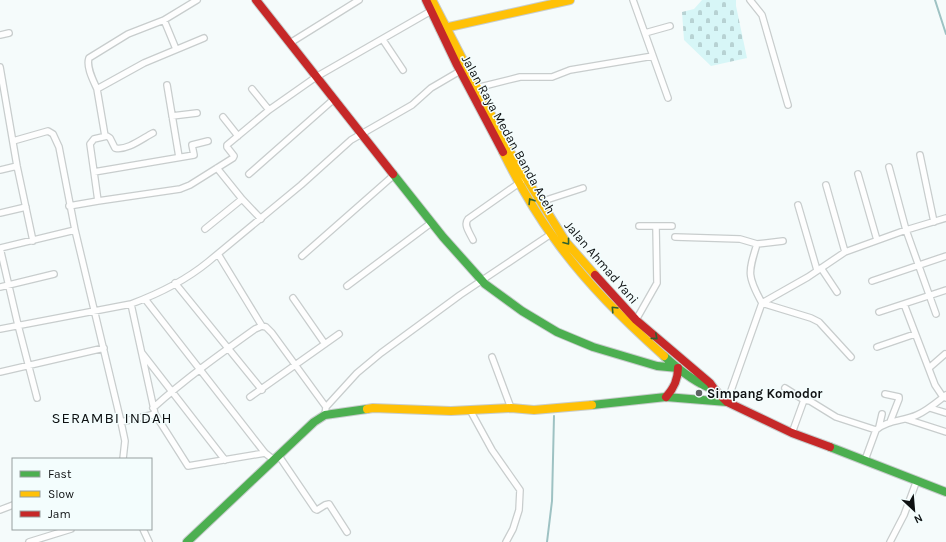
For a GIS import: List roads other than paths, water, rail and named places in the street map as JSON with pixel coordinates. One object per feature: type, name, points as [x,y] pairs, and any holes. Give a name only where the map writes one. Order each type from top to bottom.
[{"type":"main road","points":[[256,0],[362,133],[431,223],[482,281],[522,311],[557,332],[593,347],[662,367],[678,368],[679,374],[675,386],[666,398]]},
{"type":"main road","name":"Jalan Raya Medan Banda Aceh","points":[[426,0],[442,28],[460,71],[552,234],[577,268],[608,303],[638,333],[678,368],[706,388],[715,390],[727,402],[792,433],[866,460],[946,492]]},
{"type":"main road","name":"Jalan Ahmad Yani","points":[[432,0],[442,28],[476,88],[522,181],[540,202],[566,242],[636,320],[710,383],[715,390]]},
{"type":"main road","points":[[442,28],[570,0]]},
{"type":"main road","points":[[187,542],[326,411],[373,408],[470,410],[511,408],[534,410],[666,398],[727,402]]},
{"type":"street","points":[[105,136],[97,89],[94,84],[88,62],[90,56],[133,32],[164,20],[197,0]]},
{"type":"street","points":[[290,43],[359,0]]},
{"type":"street","points":[[633,0],[668,98]]},
{"type":"street","points":[[750,0],[762,15],[788,105]]},
{"type":"street","points":[[69,206],[180,189],[190,185],[234,157],[226,146],[269,110],[316,77],[383,40],[431,11]]},
{"type":"street","points":[[164,20],[176,49]]},
{"type":"street","points":[[645,33],[670,26]]},
{"type":"street","points":[[0,35],[9,33]]},
{"type":"street","points":[[97,89],[144,63],[204,38]]},
{"type":"street","points":[[383,40],[403,70]]},
{"type":"street","points":[[476,88],[520,77],[552,77],[570,70],[653,56]]},
{"type":"street","points":[[0,68],[17,166],[33,241]]},
{"type":"street","points":[[0,329],[131,304],[145,299],[175,283],[200,268],[218,254],[301,185],[344,146],[362,133],[412,105],[431,88],[460,71]]},
{"type":"street","points":[[167,85],[179,157]]},
{"type":"street","points":[[252,89],[269,110]]},
{"type":"street","points":[[249,174],[334,99]]},
{"type":"street","points":[[172,116],[196,113]]},
{"type":"street","points":[[223,117],[238,136]]},
{"type":"street","points":[[13,141],[48,131],[53,134],[58,147],[69,206],[121,422],[124,440],[123,458]]},
{"type":"street","points":[[98,201],[90,142],[94,139],[105,136],[109,137],[116,148],[119,148],[130,146],[153,132]]},
{"type":"street","points":[[94,172],[194,155],[192,145],[208,141]]},
{"type":"street","points":[[920,155],[934,222]]},
{"type":"street","points":[[0,170],[17,166]]},
{"type":"street","points":[[889,167],[906,230],[936,314]]},
{"type":"street","points":[[217,168],[242,199],[261,219]]},
{"type":"street","points":[[858,174],[877,240]]},
{"type":"street","points":[[302,256],[394,175]]},
{"type":"street","points":[[473,240],[466,225],[468,219],[522,181]]},
{"type":"street","points":[[826,185],[845,252]]},
{"type":"street","points":[[540,202],[583,188]]},
{"type":"street","points":[[205,229],[242,199]]},
{"type":"street","points":[[798,205],[819,269],[837,292]]},
{"type":"street","points":[[0,213],[26,207]]},
{"type":"street","points":[[727,402],[762,303],[845,252],[906,230],[946,218]]},
{"type":"street","points":[[347,286],[431,223]]},
{"type":"street","points":[[639,226],[672,226]]},
{"type":"street","points":[[636,320],[657,283],[656,226]]},
{"type":"street","points":[[37,398],[0,248],[75,230]]},
{"type":"street","points":[[218,254],[262,326],[266,327],[272,333],[326,411],[357,373],[381,353],[460,295],[552,234]]},
{"type":"street","points":[[675,237],[740,239],[757,244],[783,241]]},
{"type":"street","points":[[757,244],[749,272],[752,286],[762,303],[811,318],[819,322],[851,357]]},
{"type":"street","points":[[872,281],[946,256]]},
{"type":"street","points":[[0,287],[54,274]]},
{"type":"street","points":[[175,283],[262,390]]},
{"type":"street","points":[[879,312],[946,290]]},
{"type":"street","points":[[293,298],[325,344]]},
{"type":"street","points":[[145,299],[265,453],[277,458],[315,509],[317,510],[329,504],[347,532]]},
{"type":"street","points":[[131,304],[155,414],[188,466],[265,453]]},
{"type":"street","points":[[785,388],[836,417],[877,428],[890,422],[918,415],[930,408],[945,397],[935,384],[904,304]]},
{"type":"street","points":[[153,408],[200,369],[255,329],[262,326]]},
{"type":"street","points":[[250,397],[262,390],[339,334]]},
{"type":"street","points":[[877,347],[915,334]]},
{"type":"street","points":[[0,372],[104,348]]},
{"type":"street","points":[[140,350],[225,460]]},
{"type":"street","points":[[929,368],[945,354]]},
{"type":"street","points":[[492,356],[511,408]]},
{"type":"street","points":[[885,394],[899,397],[890,422]]},
{"type":"street","points":[[792,433],[804,400]]},
{"type":"street","points":[[930,408],[946,413]]},
{"type":"street","points":[[470,410],[492,450],[520,490],[519,510],[513,529],[506,542]]},
{"type":"street","points":[[121,422],[155,414]]},
{"type":"street","points":[[866,460],[882,414]]},
{"type":"street","points":[[906,419],[946,432]]},
{"type":"street","points":[[890,542],[904,515],[917,480]]},
{"type":"street","points":[[0,510],[12,505]]},
{"type":"street","points":[[29,542],[68,530]]},
{"type":"street","points":[[143,530],[149,542]]},
{"type":"waterway","points":[[935,0],[946,34]]},
{"type":"waterway","points":[[547,542],[552,501],[554,416]]},
{"type":"place","name":"Simpang Komodor","points":[[699,393]]},
{"type":"district","name":"SERAMBI INDAH","points":[[112,418]]}]
